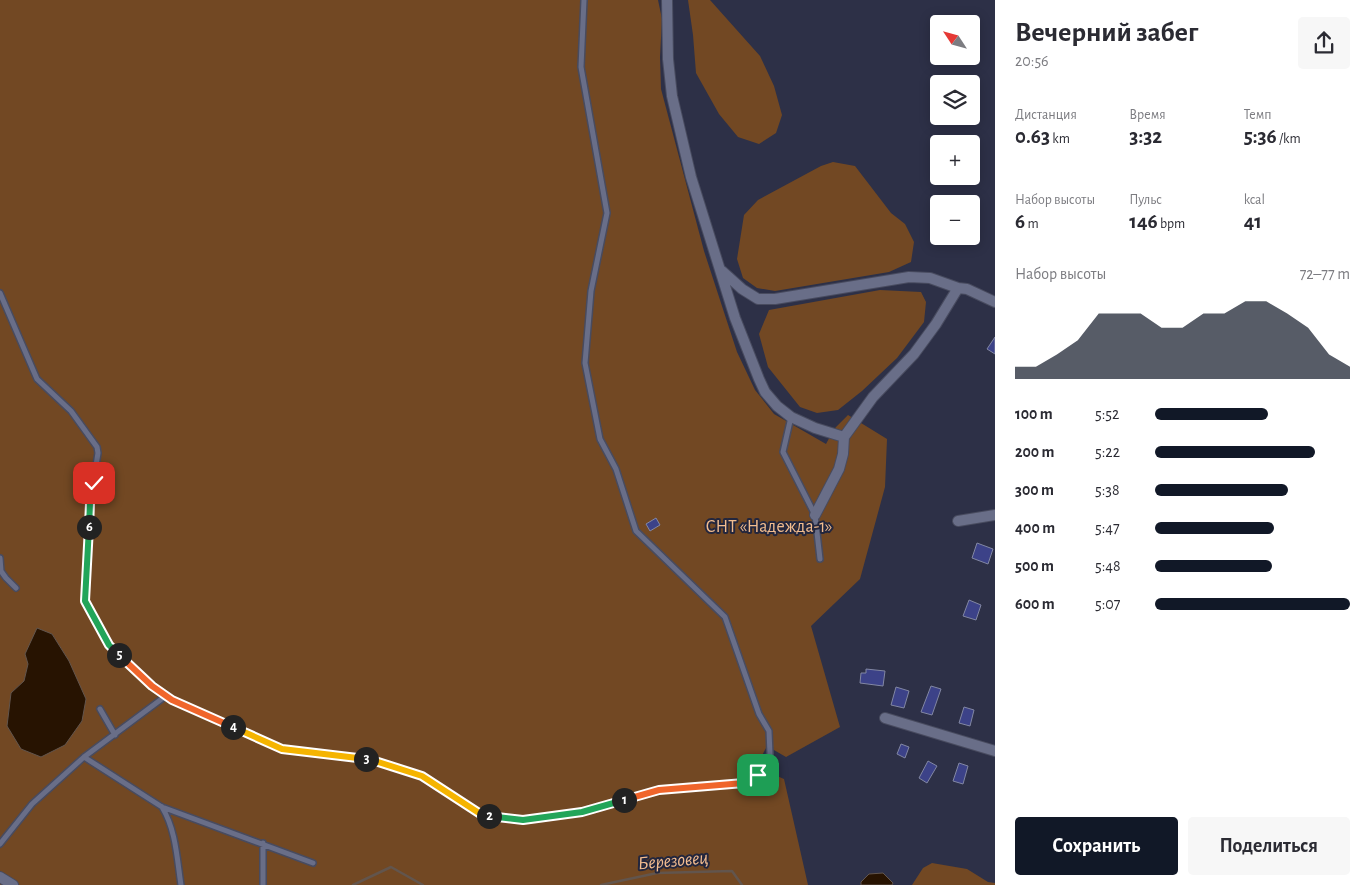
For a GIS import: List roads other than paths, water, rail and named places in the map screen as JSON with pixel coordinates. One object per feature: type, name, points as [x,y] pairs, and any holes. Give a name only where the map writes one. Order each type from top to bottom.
[{"type":"street","points":[[667,0],[668,59],[672,96],[691,177],[736,318],[765,392],[777,406],[791,417],[815,428],[844,437]]},
{"type":"street","points":[[721,270],[742,289],[758,299],[775,299],[909,277],[930,278],[958,288],[967,289],[995,302]]},
{"type":"street","points":[[815,515],[839,469],[843,454],[844,437],[873,397],[914,354],[936,324],[951,296],[958,288]]},
{"type":"street","points":[[958,521],[995,515]]},
{"type":"street","points":[[885,718],[995,751]]},
{"type":"street","points":[[0,877],[13,885]]},
{"type":"lane","points":[[0,292],[37,378],[71,411],[97,447],[97,461],[90,503],[85,601],[109,645],[152,686],[172,700],[282,749],[375,761],[422,776],[482,815],[523,820],[582,812],[659,790],[744,783],[758,775],[770,754],[769,731],[760,714],[726,617],[636,530],[616,469],[600,440],[585,363],[591,291],[607,213],[581,67],[584,0]]},
{"type":"lane","points":[[791,417],[783,452],[815,515],[820,559]]},
{"type":"lane","points":[[0,558],[1,571],[16,588]]},
{"type":"lane","points":[[0,844],[32,804],[84,757],[167,696]]},
{"type":"lane","points":[[100,709],[114,735]]},
{"type":"lane","points":[[84,757],[162,807],[313,863]]},
{"type":"lane","points":[[162,807],[168,816],[171,828],[181,885]]},
{"type":"lane","points":[[262,844],[263,885]]},
{"type":"waterway","name":"Березовец","points":[[353,885],[391,867],[423,885]]},
{"type":"waterway","name":"Березовец","points":[[601,885],[657,873],[732,871],[742,885]]},
{"type":"park label","name":"СНТ «Надежда-1»","points":[[769,527]]}]
